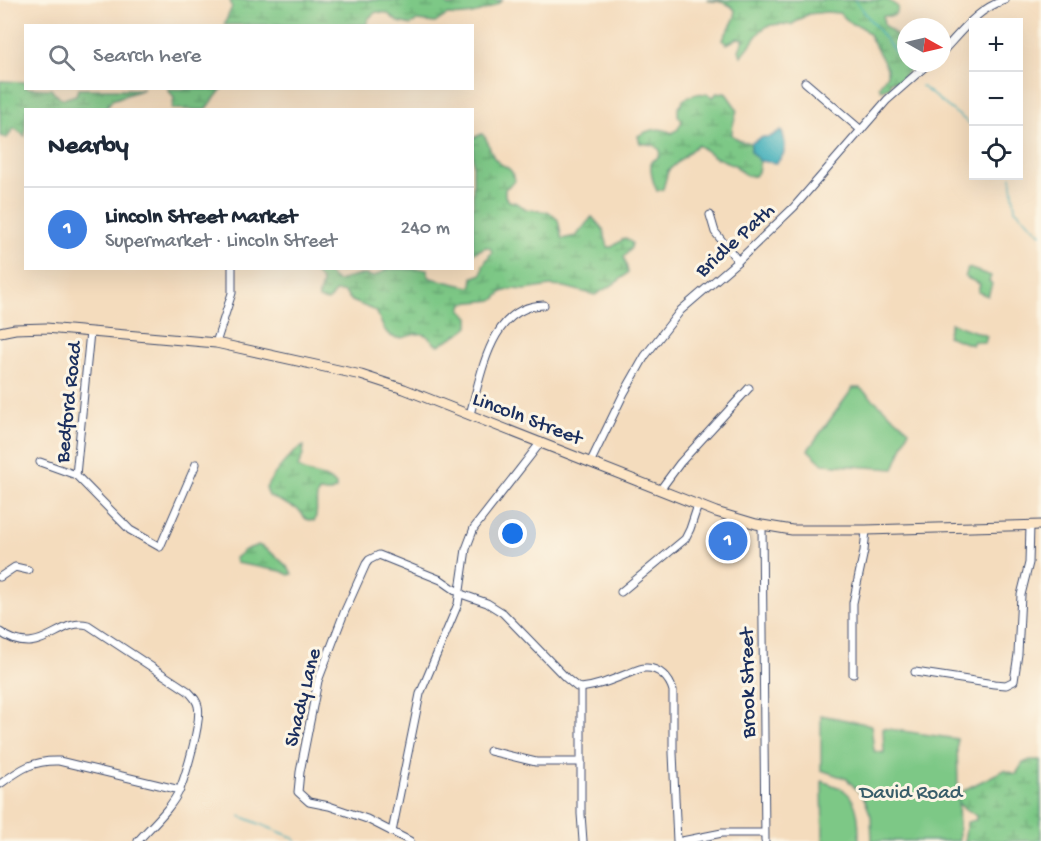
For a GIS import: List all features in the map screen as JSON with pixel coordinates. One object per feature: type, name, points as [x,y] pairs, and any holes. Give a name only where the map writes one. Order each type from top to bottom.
[{"type":"main road","name":"Lincoln Street","points":[[0,332],[29,328],[216,343],[361,375],[404,388],[698,505],[762,525],[792,530],[1041,525]]},
{"type":"street","points":[[951,42],[976,14],[1005,0]]},
{"type":"street","name":"Bridle Path","points":[[591,461],[645,356],[681,310],[738,261],[794,207],[887,100],[920,72]]},
{"type":"street","points":[[805,82],[861,130]]},
{"type":"street","points":[[710,215],[715,232],[738,261]]},
{"type":"street","points":[[216,343],[232,293],[232,270]]},
{"type":"street","points":[[470,414],[483,364],[493,339],[516,314],[531,305],[544,305]]},
{"type":"street","name":"Bedford Road","points":[[76,475],[90,332]]},
{"type":"street","points":[[660,490],[680,463],[749,388]]},
{"type":"street","points":[[392,832],[420,694],[458,604],[466,549],[474,528],[541,442]]},
{"type":"street","points":[[40,462],[76,475],[130,530],[160,547],[196,464]]},
{"type":"street","points":[[621,592],[685,538],[698,505]]},
{"type":"street","name":"Brook Street","points":[[762,525],[765,841]]},
{"type":"street","points":[[915,672],[994,684],[1006,685],[1014,681],[1022,589],[1029,563],[1030,525]]},
{"type":"street","points":[[853,674],[853,603],[866,530]]},
{"type":"street","name":"Shady Lane","points":[[410,841],[367,819],[309,802],[298,792],[318,681],[366,564],[374,557],[379,555],[411,567],[441,580],[460,594]]},
{"type":"street","points":[[0,577],[15,567],[28,570]]},
{"type":"street","points":[[460,594],[487,603],[503,613],[577,687],[596,686],[645,668],[655,669],[665,676],[671,683],[673,691],[677,841]]},
{"type":"street","points":[[0,632],[17,642],[32,642],[72,626],[82,623],[88,625],[188,691],[198,705],[198,720],[180,790],[138,841]]},
{"type":"street","points":[[581,688],[583,841]]},
{"type":"street","points":[[490,751],[536,762],[581,762]]},
{"type":"street","points":[[0,784],[22,768],[44,760],[59,761],[180,790]]},
{"type":"street","points":[[682,841],[722,833],[764,833]]},
{"type":"green space","points":[[230,0],[442,0],[449,6],[455,5],[460,0],[503,0],[484,11],[447,15],[435,23],[417,21],[412,24],[398,22],[387,13],[376,12],[366,24],[224,24],[232,7]]},
{"type":"green space","points":[[707,0],[888,0],[898,7],[893,16],[883,16],[884,25],[897,37],[897,72],[907,72],[898,82],[890,81],[890,87],[881,90],[879,86],[887,75],[887,68],[868,33],[839,13],[808,14],[791,25],[771,25],[760,32],[741,56],[739,50],[744,39],[738,38],[727,44],[723,40],[735,14],[730,5]]},
{"type":"green space","points":[[0,81],[24,82],[24,90],[52,90],[63,99],[76,95],[78,90],[141,90],[112,100],[106,108],[24,108],[24,135],[14,128],[7,138],[0,136]]},
{"type":"green space","points":[[169,90],[221,90],[207,108],[172,108],[174,98]]},
{"type":"green space","points":[[725,92],[737,109],[732,135],[740,141],[751,143],[751,152],[760,161],[758,172],[755,176],[746,175],[735,165],[715,157],[697,145],[668,171],[663,189],[657,191],[652,177],[651,162],[659,157],[660,150],[653,145],[640,143],[638,136],[655,129],[672,133],[678,129],[682,121],[678,115],[678,108],[683,100],[698,94],[713,97],[717,93]]},
{"type":"green space","points":[[482,134],[496,160],[511,171],[515,181],[505,189],[505,196],[509,201],[526,209],[549,212],[558,220],[562,239],[576,236],[592,217],[603,229],[608,247],[612,247],[625,238],[632,243],[624,257],[628,272],[625,276],[595,295],[565,287],[550,286],[526,290],[512,289],[502,292],[494,300],[463,303],[461,310],[469,317],[469,326],[439,345],[423,334],[402,338],[391,336],[384,328],[376,311],[352,301],[344,292],[335,292],[328,301],[319,299],[322,282],[316,275],[317,270],[327,273],[337,281],[360,275],[373,277],[386,270],[427,270],[431,278],[469,287],[472,285],[473,277],[482,274],[483,265],[492,252],[486,247],[474,253],[474,138]]},
{"type":"green space","points":[[968,268],[991,276],[989,281],[992,284],[988,296],[978,292],[980,284],[965,277]]},
{"type":"green space","points":[[951,323],[987,336],[985,343],[974,341],[972,345],[947,336]]},
{"type":"green space","points":[[853,388],[860,388],[909,430],[894,469],[823,464],[808,450]]},
{"type":"green space","points":[[304,446],[298,467],[332,481],[336,485],[336,489],[331,492],[319,492],[317,495],[314,521],[306,519],[299,510],[269,496],[266,488],[288,458]]},
{"type":"green space","points":[[258,545],[277,558],[292,574],[236,563],[235,558],[245,550]]},
{"type":"green space","name":"David Road","points":[[821,715],[871,725],[874,751],[884,753],[883,728],[957,739],[959,841],[872,841],[871,816],[864,798],[847,779],[821,770]]},
{"type":"green space","points":[[1030,760],[1041,760],[1041,841],[964,841],[967,822],[976,820],[976,816],[957,802],[957,796],[1004,770],[1016,774],[1023,763]]},
{"type":"green space","name":"David Road","points":[[822,781],[843,789],[850,796],[856,807],[859,841],[823,841]]},
{"type":"water","points":[[781,130],[785,144],[780,160],[776,163],[760,161],[751,152],[751,143],[763,137],[770,137]]},
{"type":"waterway","points":[[855,0],[897,54]]},
{"type":"waterway","points":[[921,86],[973,126]]},
{"type":"waterway","points":[[1011,180],[1015,209],[1041,234]]},
{"type":"waterway","points":[[240,816],[292,837],[296,841]]},
{"type":"place","name":"Lincoln Street Market","points":[[728,541]]}]
